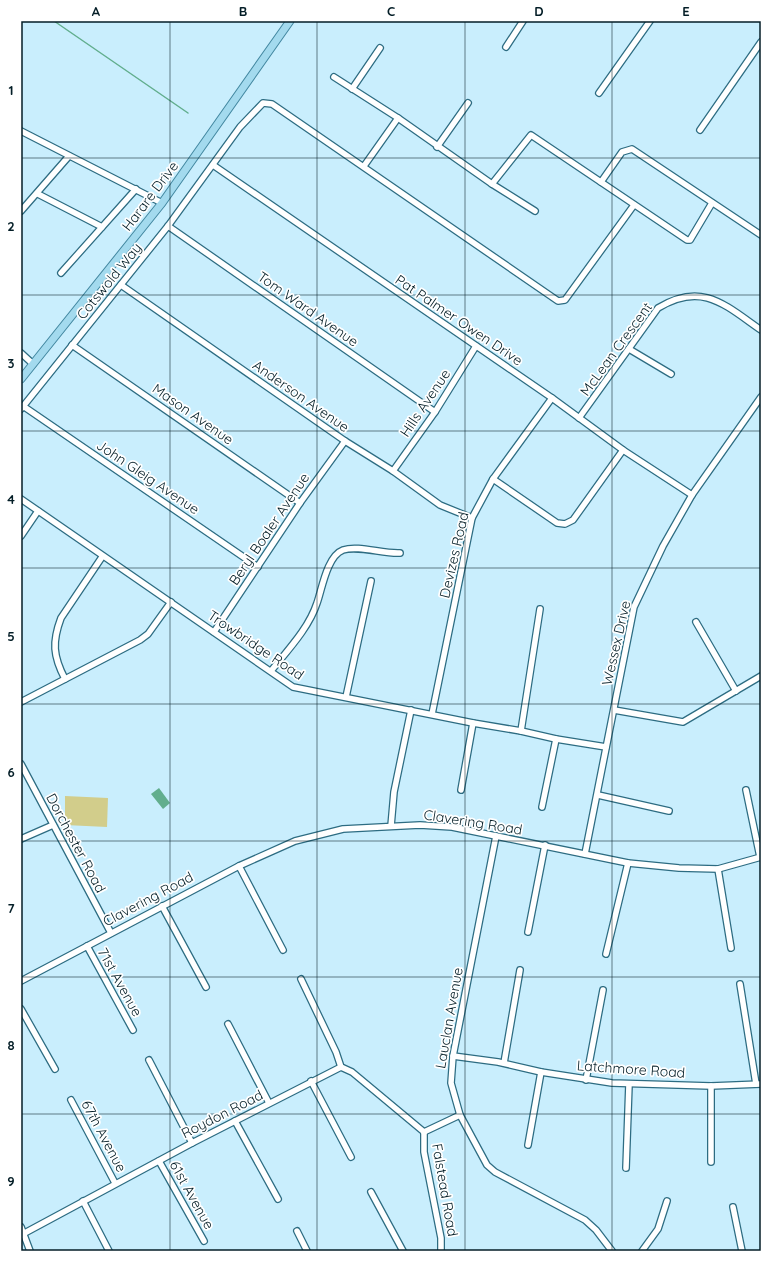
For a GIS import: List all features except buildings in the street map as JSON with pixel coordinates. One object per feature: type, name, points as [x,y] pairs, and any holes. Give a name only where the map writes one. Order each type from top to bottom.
[{"type":"main road","name":"Harare Drive","points":[[21,379],[162,203],[290,21]]},
{"type":"street","points":[[506,47],[523,21]]},
{"type":"street","points":[[599,94],[650,21]]},
{"type":"street","points":[[700,130],[761,42]]},
{"type":"street","points":[[352,89],[380,48]]},
{"type":"street","points":[[334,77],[398,118],[437,147],[535,211]]},
{"type":"street","name":"Cotswold Way","points":[[22,408],[168,226],[240,127],[258,106],[267,102],[272,104],[364,166]]},
{"type":"street","points":[[437,147],[468,103]]},
{"type":"street","points":[[398,118],[364,166],[562,302],[565,300],[634,205]]},
{"type":"street","points":[[21,131],[162,203]]},
{"type":"street","points":[[492,184],[531,135],[687,240],[690,240],[712,203]]},
{"type":"street","points":[[601,182],[622,152],[632,148],[761,235]]},
{"type":"street","points":[[21,211],[38,194],[68,156]]},
{"type":"street","name":"Pat Palmer Owen Drive","points":[[212,166],[552,398],[623,450],[692,495]]},
{"type":"street","points":[[61,274],[136,189]]},
{"type":"street","points":[[38,194],[102,227]]},
{"type":"street","name":"Tom Ward Avenue","points":[[168,226],[435,412]]},
{"type":"street","name":"Anderson Avenue","points":[[121,286],[345,441],[393,471],[440,505],[472,518]]},
{"type":"street","name":"McLean Crescent","points":[[579,418],[658,308],[680,297],[699,296],[718,300],[761,330]]},
{"type":"street","name":"Mason Avenue","points":[[72,345],[300,504]]},
{"type":"street","name":"Hills Avenue","points":[[393,471],[435,412],[476,346]]},
{"type":"street","points":[[629,349],[670,374]]},
{"type":"street","points":[[21,353],[34,364]]},
{"type":"street","name":"Wessex Drive","points":[[586,854],[634,607],[663,546],[692,495],[761,397]]},
{"type":"street","name":"Devizes Road","points":[[432,714],[472,518],[493,479],[552,398]]},
{"type":"street","name":"John Gleig Avenue","points":[[22,408],[258,567]]},
{"type":"street","name":"Beryl Boaler Avenue","points":[[214,632],[300,504],[345,441]]},
{"type":"street","points":[[493,479],[557,524],[565,524],[573,520],[623,450]]},
{"type":"street","name":"Trowbridge Road","points":[[21,499],[102,556],[298,688],[473,723],[522,730],[556,739],[606,747]]},
{"type":"street","points":[[21,536],[38,511]]},
{"type":"street","points":[[271,671],[292,646],[314,611],[330,562],[337,553],[346,549],[400,553]]},
{"type":"street","points":[[65,679],[54,655],[57,629],[61,618],[102,556]]},
{"type":"street","points":[[346,697],[371,581]]},
{"type":"street","points":[[21,702],[140,640],[148,634],[171,602]]},
{"type":"street","points":[[522,730],[540,610]]},
{"type":"street","points":[[696,622],[736,691]]},
{"type":"street","points":[[614,710],[683,722],[761,676]]},
{"type":"street","points":[[390,826],[394,792],[411,710]]},
{"type":"street","points":[[461,790],[473,723]]},
{"type":"street","points":[[542,807],[556,739]]},
{"type":"street","name":"Dorchester Road","points":[[21,764],[111,933]]},
{"type":"street","points":[[746,790],[760,857]]},
{"type":"street","points":[[598,795],[669,811]]},
{"type":"street","points":[[21,839],[53,825]]},
{"type":"street","name":"Clavering Road","points":[[21,981],[239,866],[276,849],[309,837],[343,829],[420,825],[452,827],[628,863],[679,868],[718,869],[760,857]]},
{"type":"street","name":"Lauclan Avenue","points":[[496,836],[453,1056],[451,1083],[460,1114],[491,1169],[585,1220],[596,1230],[612,1251]]},
{"type":"street","points":[[528,932],[545,845]]},
{"type":"street","points":[[606,954],[628,863]]},
{"type":"street","points":[[239,866],[283,950]]},
{"type":"street","points":[[718,869],[731,948]]},
{"type":"street","points":[[162,906],[206,987]]},
{"type":"street","name":"71st Avenue","points":[[87,946],[133,1030]]},
{"type":"street","points":[[504,1063],[520,970]]},
{"type":"street","points":[[301,980],[336,1052],[341,1067],[352,1072],[424,1132],[460,1114]]},
{"type":"street","points":[[740,984],[759,1084]]},
{"type":"street","points":[[586,1080],[603,990]]},
{"type":"street","points":[[21,1009],[55,1069]]},
{"type":"street","points":[[228,1024],[269,1103]]},
{"type":"street","name":"Latchmore Road","points":[[453,1056],[504,1063],[541,1072],[586,1080],[629,1084],[711,1086],[759,1084]]},
{"type":"street","points":[[149,1060],[192,1143]]},
{"type":"street","name":"Roydon Road","points":[[22,1234],[192,1143],[341,1067]]},
{"type":"street","points":[[528,1145],[541,1072]]},
{"type":"street","points":[[311,1081],[351,1157]]},
{"type":"street","points":[[626,1168],[629,1084]]},
{"type":"street","points":[[711,1086],[711,1162]]},
{"type":"street","name":"67th Avenue","points":[[71,1100],[116,1183]]},
{"type":"street","points":[[235,1121],[278,1199]]},
{"type":"street","name":"Falstead Road","points":[[424,1132],[424,1152],[441,1238],[441,1251]]},
{"type":"street","name":"61st Avenue","points":[[159,1161],[204,1241]]},
{"type":"street","points":[[372,1192],[402,1251]]},
{"type":"street","points":[[83,1201],[109,1251]]},
{"type":"street","points":[[642,1251],[658,1229],[667,1201]]},
{"type":"street","points":[[733,1207],[742,1251]]},
{"type":"street","points":[[21,1228],[22,1234],[30,1251]]},
{"type":"street","points":[[297,1231],[307,1251]]},
{"type":"shaded area","points":[[159,788],[170,803],[163,809],[151,794]]},
{"type":"shaded area","points":[[65,796],[108,798],[107,827],[65,825]]},
{"type":"waterway","points":[[54,21],[188,113]]}]
